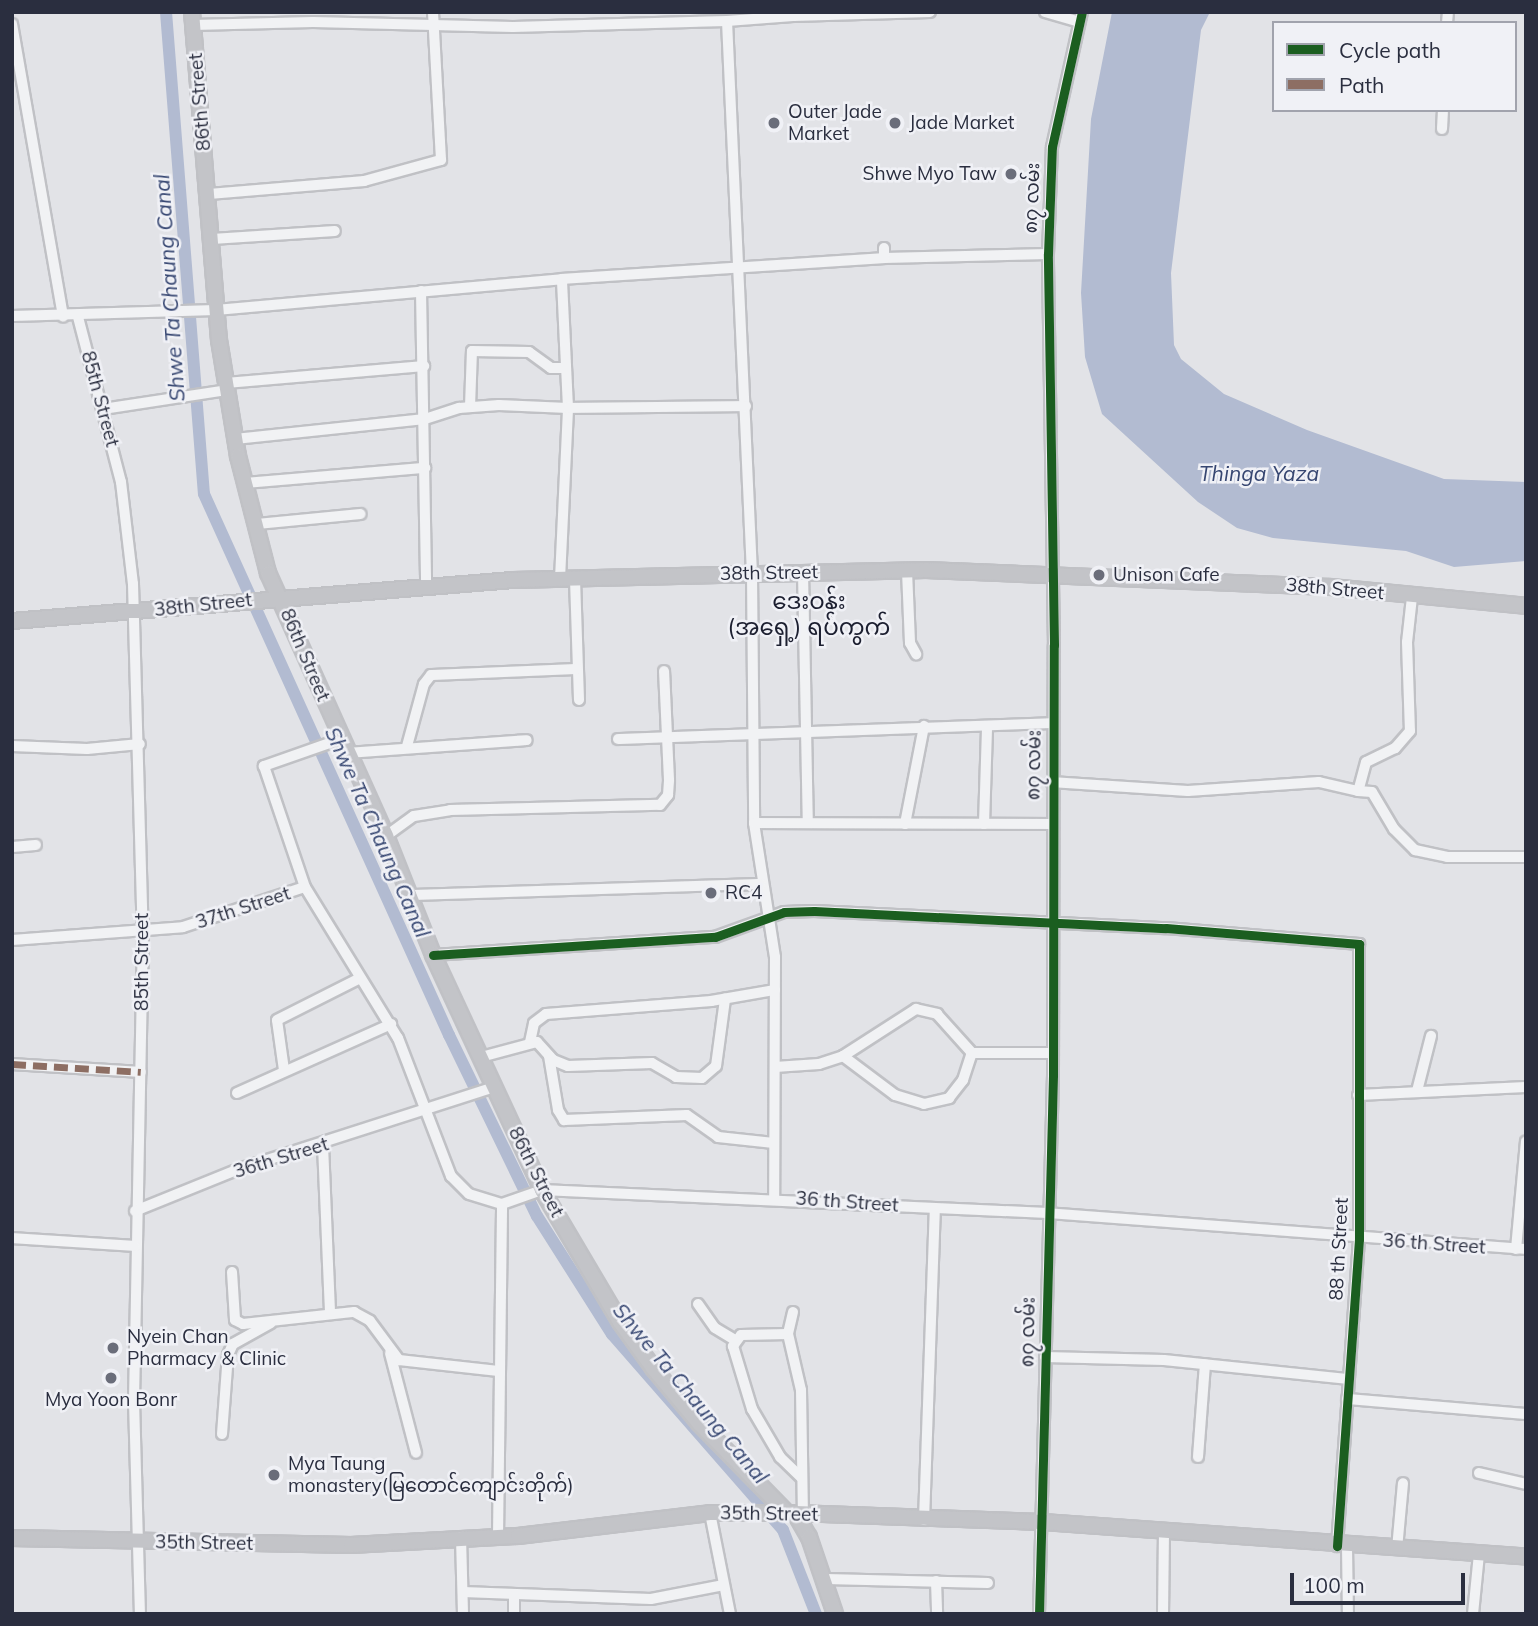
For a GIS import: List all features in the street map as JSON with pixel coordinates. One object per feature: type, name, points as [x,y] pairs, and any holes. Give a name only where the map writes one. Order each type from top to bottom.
[{"type":"main road","name":"86th Street","points":[[192,19],[209,194],[215,310],[235,439],[268,573],[281,596],[335,741],[347,753],[386,836],[433,955],[481,1057],[489,1089],[538,1191],[620,1322],[653,1368],[699,1423],[789,1513],[826,1579],[835,1614]]},
{"type":"main road","name":"38th Street","points":[[12,621],[426,585],[907,570],[1330,587],[1526,606]]},
{"type":"main road","name":"35th Street","points":[[12,1538],[141,1543],[351,1545],[498,1536],[710,1513],[757,1512],[924,1520],[1043,1522],[1342,1546],[1526,1557]]},
{"type":"street","points":[[209,194],[364,181],[441,160],[433,12]]},
{"type":"street","points":[[593,12],[593,25]]},
{"type":"street","points":[[192,19],[434,25],[593,25],[677,17],[727,21],[794,14],[930,12]]},
{"type":"street","points":[[1045,12],[1080,17]]},
{"type":"street","name":"၈၇ လမ်း","points":[[1040,1614],[1047,1213],[1053,1053],[1053,577],[1048,254],[1052,148],[1080,17]]},
{"type":"street","points":[[727,21],[752,573],[754,823],[761,884],[771,915],[775,990],[774,1198]]},
{"type":"street","points":[[12,24],[63,317]]},
{"type":"street","points":[[1441,129],[1443,112]]},
{"type":"street","points":[[212,239],[335,231]]},
{"type":"street","points":[[12,316],[78,317],[215,310],[884,253],[1048,254]]},
{"type":"street","points":[[562,279],[568,408],[567,579],[579,700]]},
{"type":"street","points":[[421,291],[426,585]]},
{"type":"street","name":"85th Street","points":[[78,317],[103,409],[127,516],[134,612],[144,932],[135,1211],[134,1401],[141,1543],[140,1614]]},
{"type":"street","points":[[470,407],[472,351],[529,352],[551,368],[566,368]]},
{"type":"street","points":[[103,409],[190,395],[226,386],[424,366]]},
{"type":"street","points":[[235,439],[425,419],[470,407],[542,404],[568,408],[746,406]]},
{"type":"street","points":[[245,483],[425,468]]},
{"type":"street","points":[[257,524],[361,514]]},
{"type":"street","points":[[907,570],[910,643],[916,654]]},
{"type":"street","points":[[803,572],[808,822]]},
{"type":"street","points":[[1358,791],[1366,762],[1395,748],[1410,731],[1407,642],[1412,597]]},
{"type":"street","points":[[407,746],[424,684],[431,675],[578,669]]},
{"type":"street","points":[[386,836],[414,816],[450,810],[660,805],[668,795],[664,671]]},
{"type":"street","points":[[618,739],[1053,723]]},
{"type":"street","points":[[905,824],[924,726]]},
{"type":"street","points":[[984,824],[987,726]]},
{"type":"street","points":[[347,753],[407,746],[527,740]]},
{"type":"street","points":[[335,741],[264,766],[305,887],[358,979],[391,1024],[429,1111],[451,1176],[468,1194],[502,1204],[498,1536]]},
{"type":"street","points":[[12,746],[87,750],[140,744]]},
{"type":"street","points":[[1051,782],[1199,791],[1319,782],[1372,792],[1394,829],[1415,850],[1447,857],[1526,857]]},
{"type":"street","points":[[754,823],[1051,824]]},
{"type":"street","points":[[12,847],[36,845]]},
{"type":"street","points":[[410,895],[761,884]]},
{"type":"street","name":"37th Street","points":[[12,940],[144,932],[203,922],[305,887]]},
{"type":"street","points":[[433,955],[704,938],[747,929],[771,915],[826,911],[1052,924]]},
{"type":"street","name":"88 th Street","points":[[1052,924],[1350,940],[1359,944],[1363,954],[1358,1095],[1359,1239],[1347,1399],[1342,1546],[1348,1614]]},
{"type":"street","points":[[284,1070],[277,1020],[358,979]]},
{"type":"street","points":[[530,1042],[534,1023],[546,1014],[725,999],[775,990]]},
{"type":"street","points":[[549,1056],[568,1066],[654,1064],[676,1077],[707,1076],[716,1066],[725,999]]},
{"type":"street","points":[[775,1067],[819,1064],[843,1056],[916,1009],[946,1021],[972,1054]]},
{"type":"street","points":[[237,1093],[391,1024]]},
{"type":"street","points":[[1417,1091],[1431,1036]]},
{"type":"street","points":[[481,1057],[530,1042],[540,1043],[549,1056],[558,1110],[564,1120],[687,1115],[718,1137],[774,1143]]},
{"type":"street","points":[[972,1054],[1053,1053]]},
{"type":"street","points":[[843,1056],[895,1096],[924,1104],[949,1098],[963,1080],[972,1054]]},
{"type":"street","points":[[12,1064],[141,1072]]},
{"type":"street","points":[[1358,1095],[1526,1087]]},
{"type":"street","name":"36th Street","points":[[135,1211],[239,1169],[323,1145],[489,1089]]},
{"type":"street","points":[[1521,1249],[1526,1141]]},
{"type":"street","points":[[323,1145],[330,1313]]},
{"type":"street","name":"36 th Street","points":[[502,1204],[538,1191],[774,1198],[935,1209],[1047,1213],[1359,1239],[1521,1249]]},
{"type":"street","points":[[924,1520],[935,1209]]},
{"type":"street","points":[[12,1238],[135,1247]]},
{"type":"street","points":[[232,1272],[235,1320],[243,1324],[330,1313],[363,1315],[390,1352],[416,1453]]},
{"type":"street","points":[[698,1304],[715,1328],[735,1340],[760,1332],[788,1334]]},
{"type":"street","points":[[789,1513],[801,1477],[801,1390],[788,1334],[793,1312]]},
{"type":"street","points":[[222,1434],[228,1355],[233,1343],[278,1320],[302,1316]]},
{"type":"street","points":[[735,1340],[741,1382],[752,1409],[780,1457],[801,1477]]},
{"type":"street","points":[[390,1352],[410,1364],[498,1371]]},
{"type":"street","points":[[1045,1357],[1205,1364],[1349,1379]]},
{"type":"street","points":[[1198,1457],[1205,1364]]},
{"type":"street","points":[[1347,1399],[1526,1414]]},
{"type":"street","points":[[1479,1473],[1526,1484]]},
{"type":"street","points":[[1397,1549],[1403,1483]]},
{"type":"street","points":[[710,1513],[730,1614]]},
{"type":"street","points":[[1163,1614],[1164,1533]]},
{"type":"street","points":[[461,1537],[463,1614]]},
{"type":"street","points":[[1473,1614],[1479,1554]]},
{"type":"street","points":[[826,1579],[988,1583]]},
{"type":"street","points":[[936,1581],[937,1614]]},
{"type":"street","points":[[463,1592],[651,1599],[724,1585]]},
{"type":"street","points":[[514,1596],[514,1614]]},
{"type":"water","name":"Thinga Yaza","points":[[1112,12],[1210,12],[1201,30],[1171,273],[1174,345],[1181,359],[1224,394],[1307,430],[1444,479],[1526,482],[1526,561],[1454,567],[1406,551],[1273,538],[1237,528],[1198,502],[1102,414],[1085,357],[1081,293],[1091,119]]},
{"type":"waterway","name":"Shwe Ta Chaung Canal","points":[[166,12],[204,494],[449,1035],[537,1216],[612,1334],[783,1530],[816,1614]]},
{"type":"marked path","points":[[12,1064],[141,1072]]},
{"type":"cycle path","points":[[1039,1614],[1053,1075],[1054,645],[1048,254],[1052,147],[1082,12]]},
{"type":"cycle path","points":[[433,955],[715,937],[784,912],[814,911],[1166,928],[1359,944],[1359,1239],[1337,1546]]},
{"type":"place","name":"Outer Jade Market","points":[[774,123]]},
{"type":"place","name":"Jade Market","points":[[895,123]]},
{"type":"place","name":"Shwe Myo Taw","points":[[1011,174]]},
{"type":"place","name":"Unison Cafe","points":[[1099,575]]},
{"type":"place","name":"RC4","points":[[711,893]]},
{"type":"place","name":"Nyein Chan Pharmacy & Clinic","points":[[113,1348]]},
{"type":"place","name":"Mya Yoon Bonr","points":[[111,1378]]},
{"type":"place","name":"Mya Taung monastery(မြတောင်ကျောင်းတိုက်)","points":[[274,1475]]},
{"type":"district","name":"ဒေးဝန်း (အရှေ့) ရပ်ကွက်","points":[[809,614]]}]
